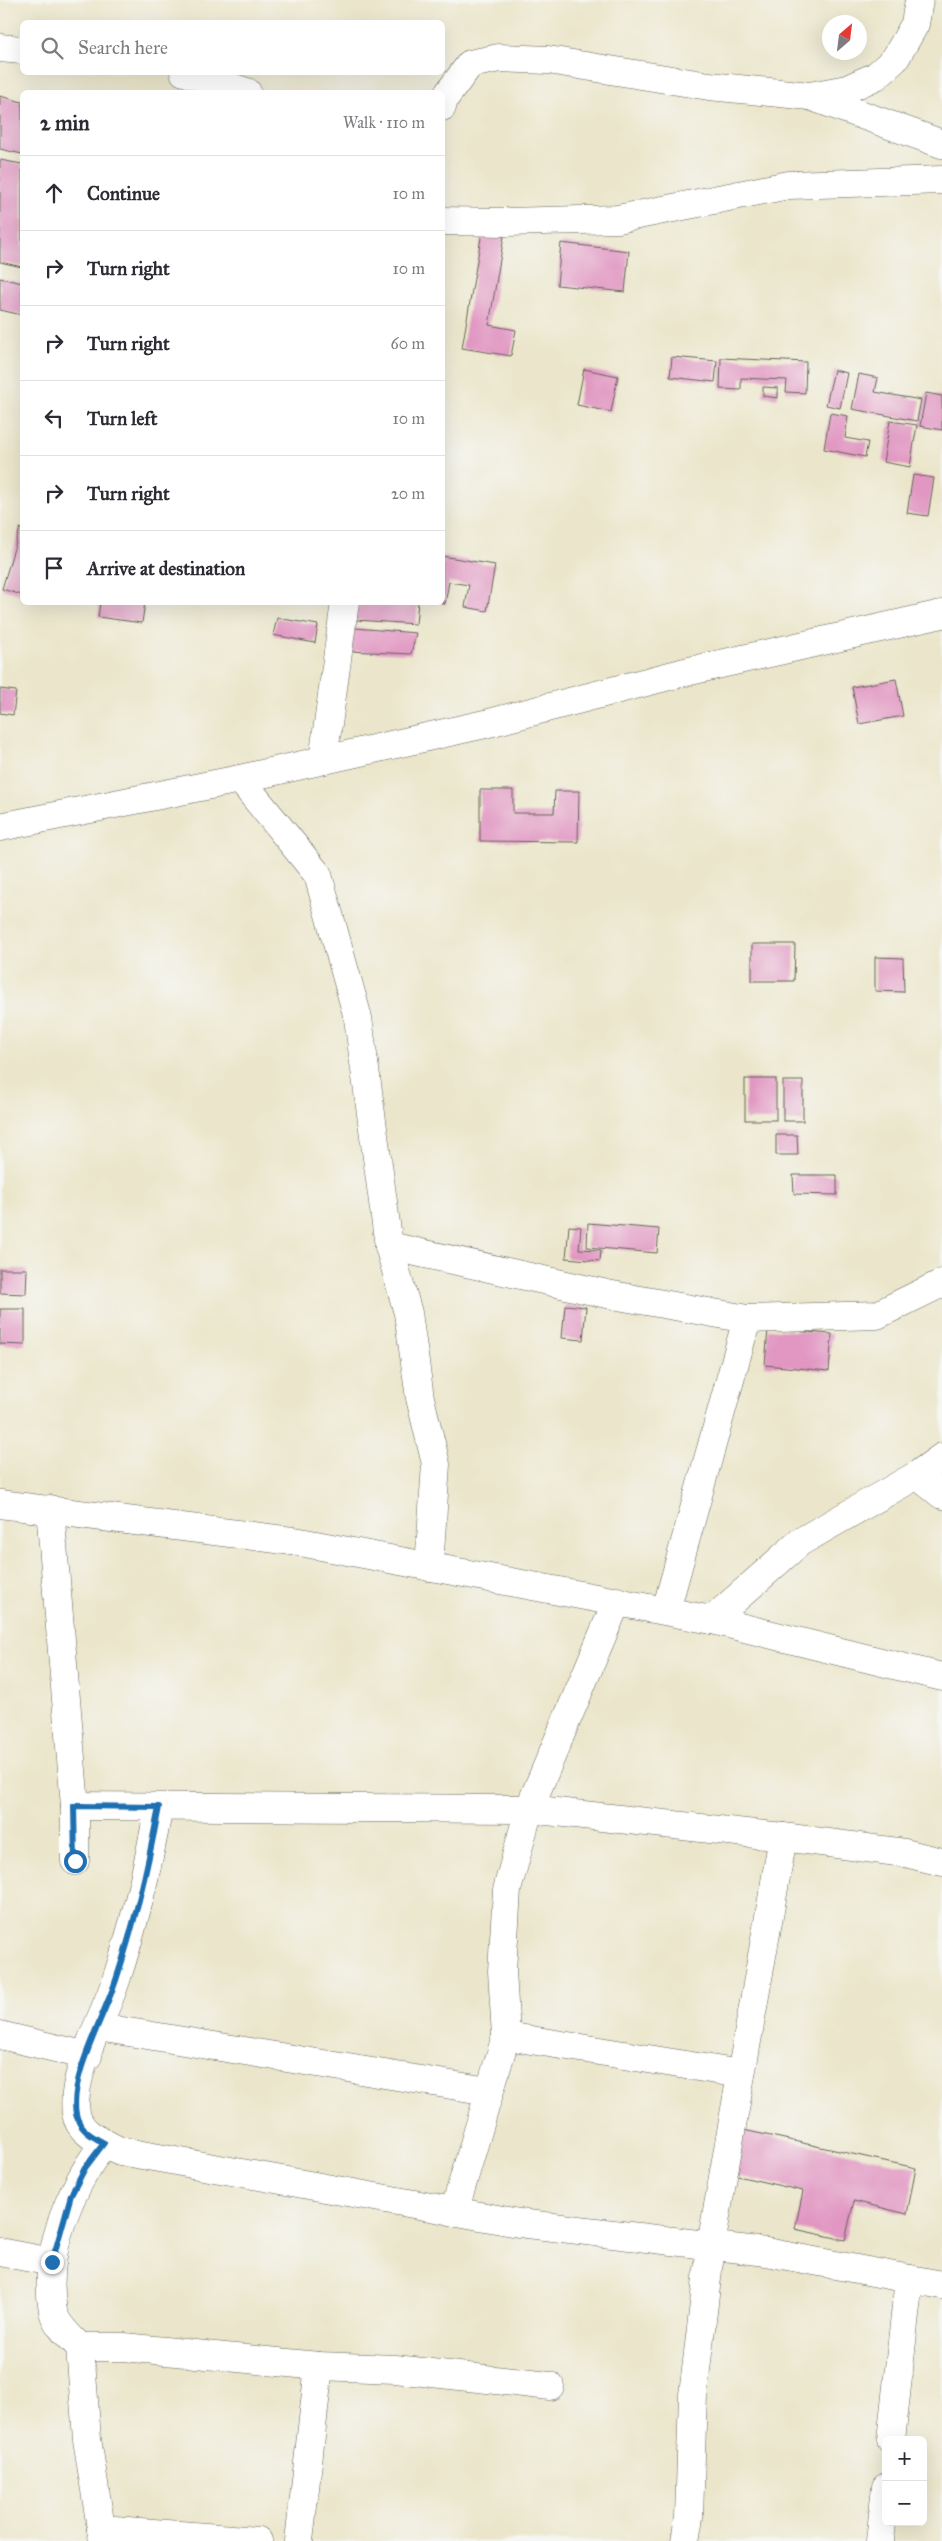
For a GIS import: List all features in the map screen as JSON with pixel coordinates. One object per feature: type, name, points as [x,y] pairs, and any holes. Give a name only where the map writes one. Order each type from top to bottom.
[{"type":"street","points":[[810,96],[847,89],[876,76],[895,59],[915,24],[919,0]]},
{"type":"street","points":[[0,48],[20,50]]},
{"type":"street","points":[[445,99],[470,64],[499,58],[548,60],[709,86],[810,96],[942,144]]},
{"type":"street","points":[[194,75],[242,90]]},
{"type":"street","points":[[445,221],[618,219],[789,185],[942,180]]},
{"type":"street","points":[[323,760],[345,605]]},
{"type":"street","points":[[0,827],[240,778],[484,724],[681,673],[942,614]]},
{"type":"street","points":[[240,778],[318,875],[358,1018],[389,1246],[408,1314],[420,1398],[436,1464],[429,1567]]},
{"type":"street","points":[[389,1246],[607,1294],[747,1319],[877,1316],[942,1283]]},
{"type":"street","points":[[666,1610],[747,1319]]},
{"type":"street","points":[[712,1620],[800,1542],[917,1475],[942,1456]]},
{"type":"street","points":[[917,1475],[942,1495]]},
{"type":"street","points":[[0,1504],[300,1542],[666,1610],[942,1677]]},
{"type":"street","points":[[50,1509],[74,1806],[75,1861]]},
{"type":"street","points":[[454,2212],[488,2091],[506,2036],[502,1971],[507,1890],[529,1808],[617,1601]]},
{"type":"street","points":[[74,1806],[529,1808],[783,1837],[905,1853],[942,1862]]},
{"type":"street","points":[[159,1807],[144,1886],[116,1981],[76,2084],[76,2113],[81,2127],[104,2143],[120,2151],[454,2212],[519,2223],[766,2252],[942,2285]]},
{"type":"street","points":[[685,2541],[689,2516],[693,2395],[712,2245],[783,1837]]},
{"type":"street","points":[[98,2028],[488,2091]]},
{"type":"street","points":[[0,2035],[88,2056]]},
{"type":"street","points":[[506,2036],[741,2074]]},
{"type":"street","points":[[104,2143],[85,2168],[71,2195],[52,2262],[53,2312],[64,2332],[80,2347],[87,2439],[102,2535],[258,2541]]},
{"type":"street","points":[[0,2252],[52,2262]]},
{"type":"street","points":[[891,2436],[909,2279]]},
{"type":"street","points":[[80,2347],[124,2347],[319,2366],[395,2370],[550,2386]]},
{"type":"street","points":[[299,2541],[319,2366]]},
{"type":"street","points":[[880,2541],[882,2523]]},
{"type":"building","points":[[0,96],[20,101],[20,154],[0,149]]},
{"type":"building","points":[[0,160],[20,164],[20,267],[0,262]]},
{"type":"building","points":[[482,232],[504,236],[489,325],[516,330],[511,356],[462,348]]},
{"type":"building","points":[[561,243],[629,251],[625,292],[557,285]]},
{"type":"building","points":[[0,278],[20,283],[20,315],[0,310]]},
{"type":"building","points":[[672,357],[717,361],[715,382],[670,377]]},
{"type":"building","points":[[721,358],[806,362],[805,393],[786,392],[787,380],[741,378],[741,390],[720,389]]},
{"type":"building","points":[[584,369],[618,376],[611,412],[577,405]]},
{"type":"building","points":[[834,370],[847,373],[840,408],[826,405]]},
{"type":"building","points":[[859,374],[878,378],[875,392],[921,400],[917,421],[852,409]]},
{"type":"building","points":[[763,387],[778,388],[778,398],[763,396]]},
{"type":"building","points":[[926,393],[942,396],[942,430],[920,426]]},
{"type":"building","points":[[830,413],[848,416],[845,438],[868,442],[865,457],[824,449]]},
{"type":"building","points":[[890,421],[917,425],[910,467],[883,462]]},
{"type":"building","points":[[913,475],[934,478],[928,516],[907,513]]},
{"type":"building","points":[[20,528],[20,594],[2,589]]},
{"type":"building","points":[[445,557],[495,565],[487,611],[465,607],[469,585],[449,582],[445,604]]},
{"type":"building","points":[[100,605],[145,605],[142,623],[98,617]]},
{"type":"building","points":[[351,605],[418,605],[416,624],[356,620],[355,628],[416,633],[411,654],[349,651]]},
{"type":"building","points":[[277,618],[318,625],[315,643],[273,635]]},
{"type":"building","points":[[896,679],[903,716],[859,724],[852,687]]},
{"type":"building","points":[[0,689],[16,691],[13,715],[0,713]]},
{"type":"building","points":[[480,790],[513,790],[513,813],[554,813],[555,791],[579,791],[578,842],[480,841]]},
{"type":"building","points":[[752,944],[795,944],[794,981],[752,981]]},
{"type":"building","points":[[875,957],[903,958],[904,992],[875,991]]},
{"type":"building","points":[[745,1079],[776,1079],[776,1120],[745,1120]]},
{"type":"building","points":[[783,1081],[803,1081],[803,1121],[783,1121]]},
{"type":"building","points":[[776,1135],[797,1135],[798,1155],[776,1155]]},
{"type":"building","points":[[793,1175],[837,1175],[837,1195],[794,1194]]},
{"type":"building","points":[[588,1223],[659,1229],[657,1253],[587,1247]]},
{"type":"building","points":[[569,1226],[581,1227],[579,1249],[601,1250],[600,1261],[566,1258]]},
{"type":"building","points":[[0,1269],[27,1269],[26,1294],[0,1293]]},
{"type":"building","points":[[565,1305],[586,1307],[583,1340],[562,1338]]},
{"type":"building","points":[[0,1309],[25,1309],[25,1345],[0,1344]]},
{"type":"building","points":[[768,1329],[832,1334],[829,1371],[765,1365]]},
{"type":"building","points":[[739,2129],[916,2168],[907,2214],[854,2201],[845,2240],[795,2229],[803,2191],[729,2174]]},
{"type":"route","points":[[52,2262],[71,2195],[85,2168],[104,2143],[81,2127],[76,2113],[76,2084],[116,1981],[144,1886],[159,1807],[74,1806],[75,1861]]}]
